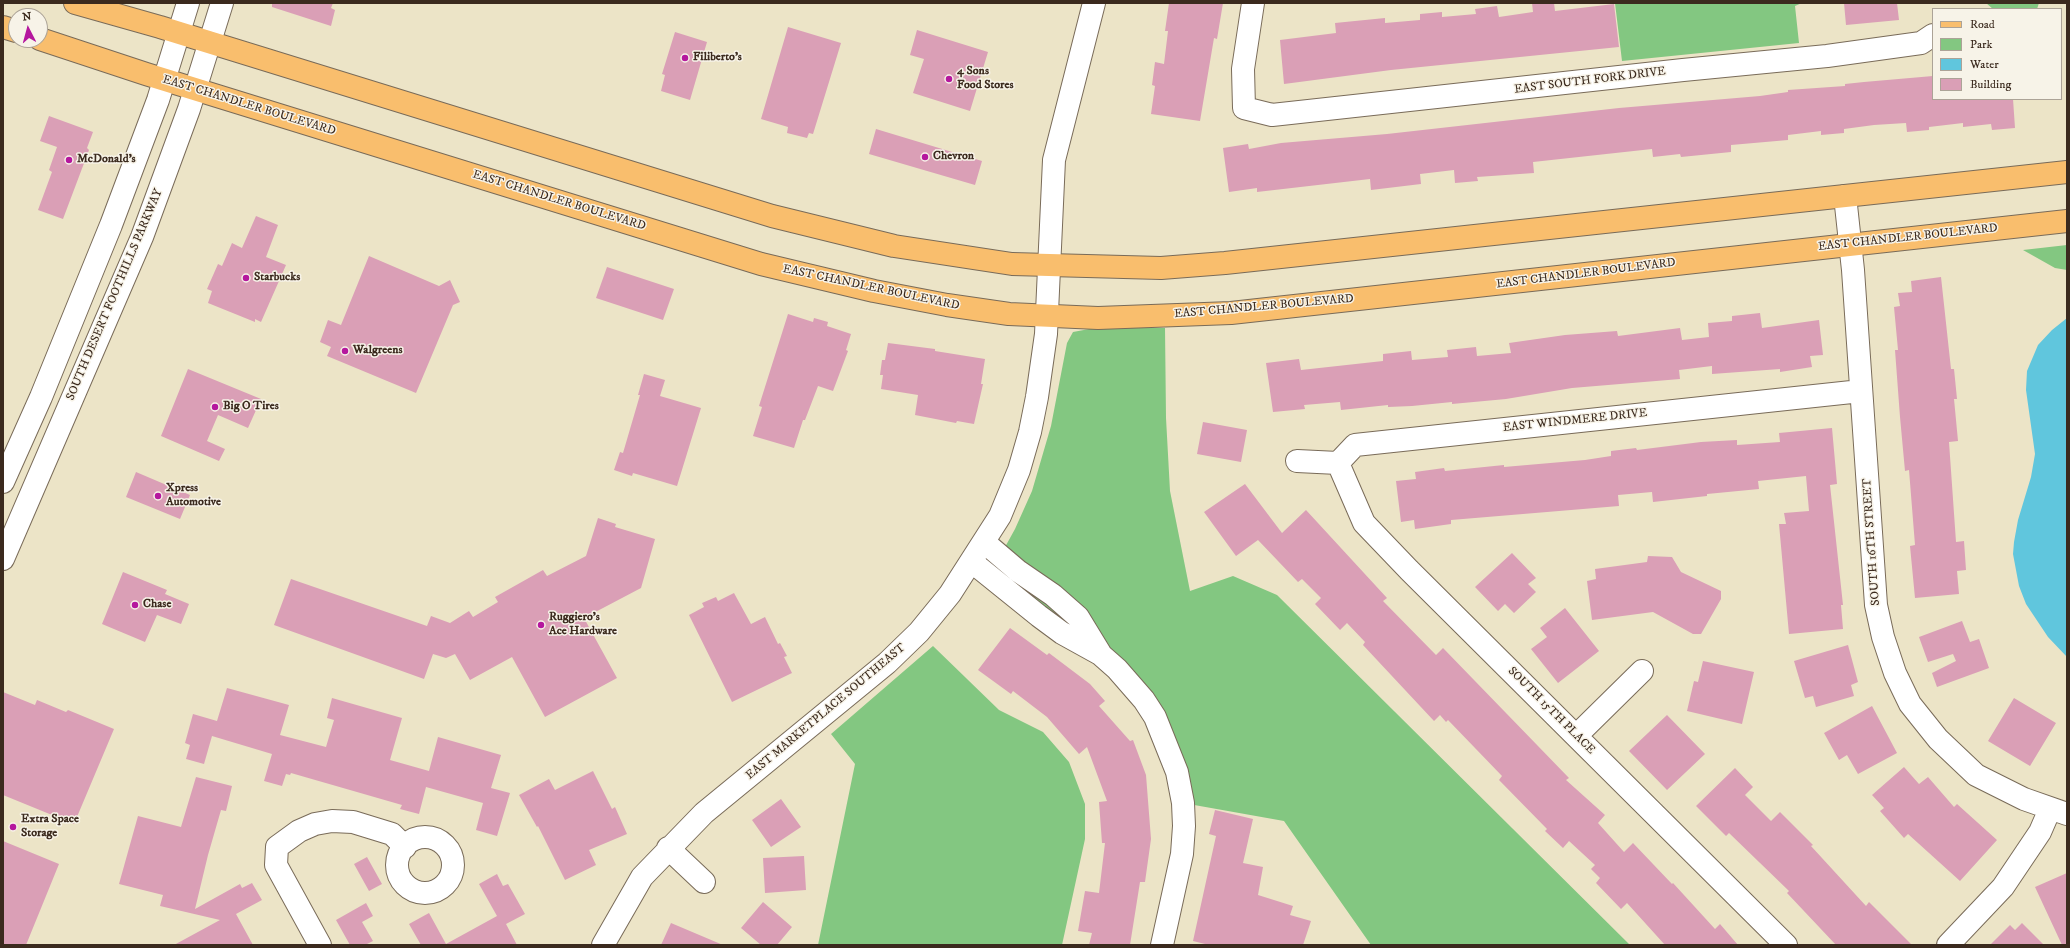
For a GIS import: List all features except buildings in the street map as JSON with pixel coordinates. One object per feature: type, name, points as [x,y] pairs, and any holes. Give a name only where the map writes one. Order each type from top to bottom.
[{"type":"main road","points":[[75,3],[179,32],[772,216],[902,247],[1012,264],[1161,268],[1232,262],[2067,172]]},
{"type":"main road","name":"EAST CHANDLER BOULEVARD","points":[[48,42],[165,80],[761,264],[874,291],[947,305],[1009,314],[1098,318],[1231,313],[2067,221]]},
{"type":"street","points":[[3,482],[41,397],[111,226],[165,80],[188,3]]},
{"type":"street","name":"SOUTH DESERT FOOTHILLS PARKWAY","points":[[3,559],[142,237],[195,89],[222,3]]},
{"type":"street","name":"EAST MARKETPLACE SOUTHEAST","points":[[603,945],[642,877],[668,848],[704,813],[887,664],[919,632],[950,594],[972,562],[1000,516],[1019,470],[1030,432],[1037,397],[1047,315],[1054,160],[1094,3]]},
{"type":"street","name":"EAST SOUTH FORK DRIVE","points":[[1253,3],[1243,69],[1244,108],[1272,115],[1835,55],[1921,43],[1932,36]]},
{"type":"street","name":"SOUTH 16TH STREET","points":[[1845,196],[1850,244],[1876,605],[1894,673],[1910,704],[1938,739],[1976,775],[2024,799],[2059,812]]},
{"type":"street","name":"EAST WINDMERE DRIVE","points":[[1338,464],[1355,445],[1861,391]]},
{"type":"street","points":[[1297,461],[1338,464]]},
{"type":"street","name":"SOUTH 15TH PLACE","points":[[1338,464],[1364,523],[1409,570],[1786,945]]},
{"type":"street","points":[[984,542],[1018,571],[1053,595],[1078,617],[1100,654]]},
{"type":"street","points":[[972,562],[1050,624],[1100,654],[1117,669],[1144,700],[1155,717],[1173,759],[1181,788],[1184,826],[1182,854],[1162,945]]},
{"type":"street","points":[[1576,736],[1642,671]]},
{"type":"street","points":[[1948,945],[2003,887],[2036,838],[2059,812]]},
{"type":"street","points":[[320,945],[276,865],[277,847],[299,831],[315,824],[332,821],[353,822],[392,834],[405,847]]},
{"type":"street","points":[[668,848],[704,882]]},
{"type":"green space","points":[[1615,3],[1802,3],[1795,6],[1799,43],[1622,61]]},
{"type":"green space","points":[[1986,3],[2039,3],[2037,8],[1992,8]]},
{"type":"green space","points":[[2067,245],[2067,270],[2055,268],[2023,250]]},
{"type":"green space","points":[[1100,327],[1165,328],[1166,418],[1170,491],[1190,591],[1233,576],[1277,595],[1630,945],[1371,945],[1284,821],[1183,803],[1155,717],[994,567],[1015,529],[1032,491],[1051,426],[1067,343],[1073,332]]},
{"type":"green space","points":[[933,646],[999,710],[1043,732],[1069,762],[1085,804],[1085,839],[1062,945],[818,945],[855,764],[831,734]]},
{"type":"water","points":[[2067,318],[2067,657],[2048,637],[2026,604],[2019,586],[2013,554],[2018,520],[2031,477],[2035,454],[2026,390],[2027,371],[2038,345],[2052,330]]},
{"type":"place","name":"Filiberto's","points":[[685,58]]},
{"type":"place","name":"4 Sons Food Stores","points":[[949,79]]},
{"type":"place","name":"Chevron","points":[[925,157]]},
{"type":"place","name":"McDonald's","points":[[69,160]]},
{"type":"place","name":"Starbucks","points":[[246,278]]},
{"type":"place","name":"Walgreens","points":[[345,351]]},
{"type":"place","name":"Big O Tires","points":[[215,407]]},
{"type":"place","name":"Xpress Automotive","points":[[158,496]]},
{"type":"place","name":"Chase","points":[[135,605]]},
{"type":"place","name":"Ruggiero's Ace Hardware","points":[[541,625]]},
{"type":"place","name":"Extra Space Storage","points":[[13,827]]}]
